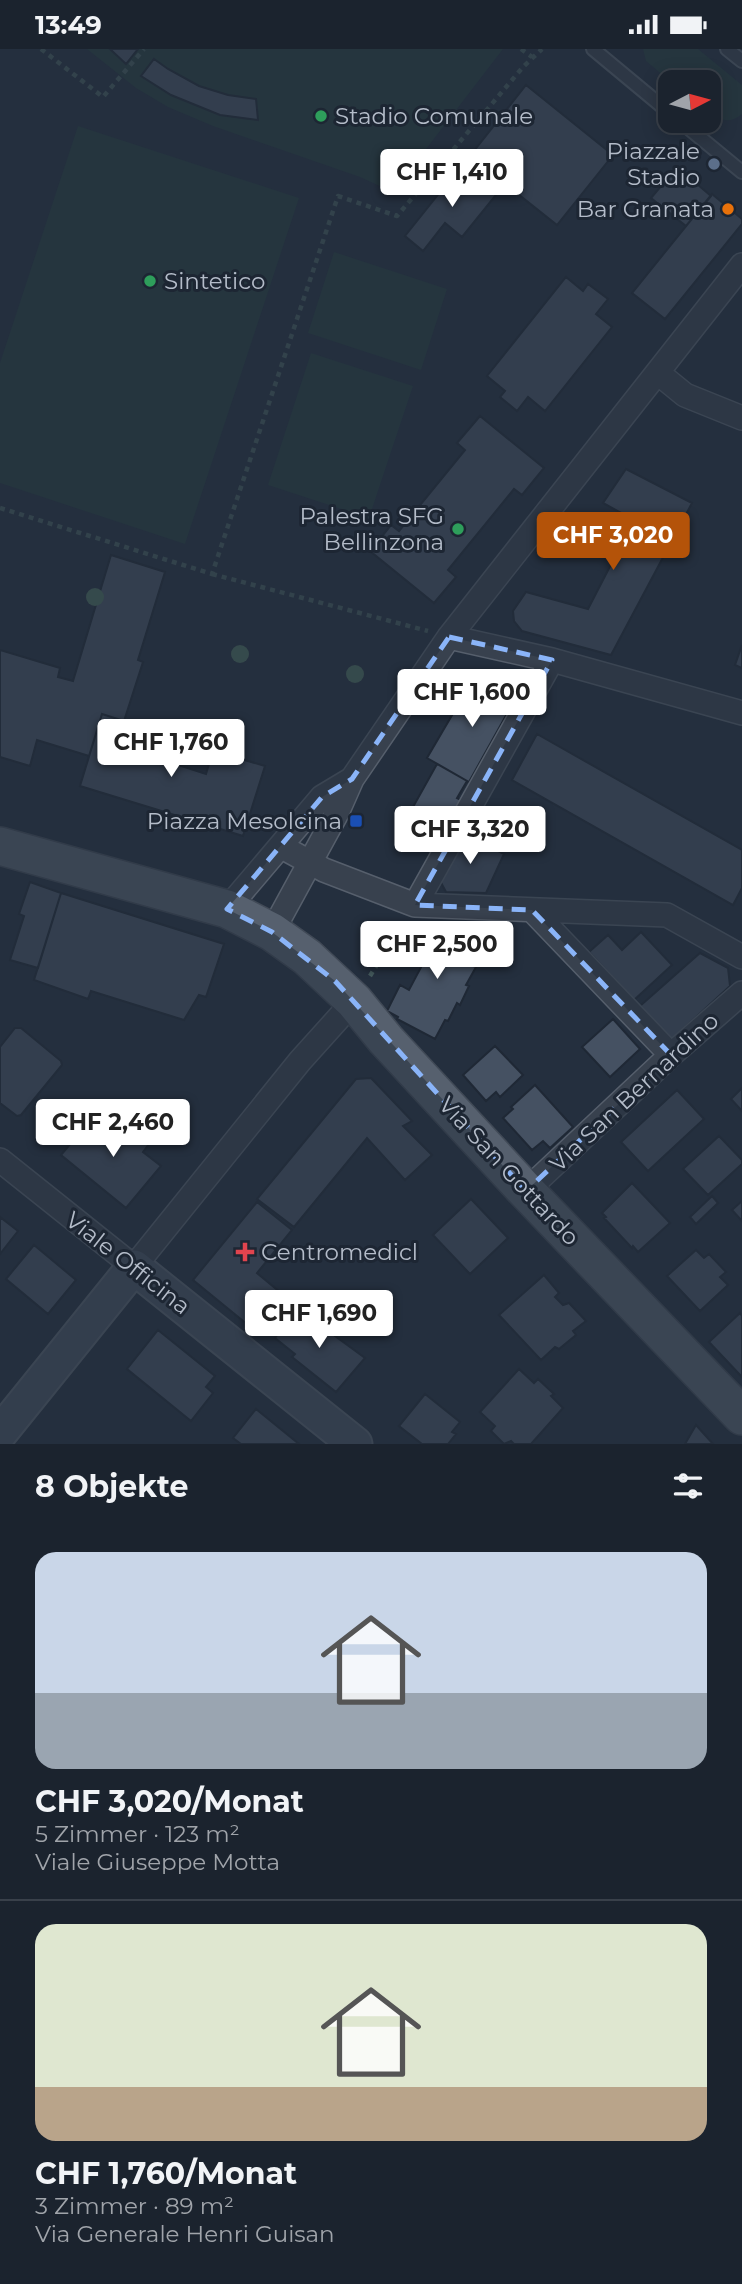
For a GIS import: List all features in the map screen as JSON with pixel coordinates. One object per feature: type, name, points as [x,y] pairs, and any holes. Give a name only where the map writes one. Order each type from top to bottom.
[{"type":"main road","name":"Via San Gottardo","points":[[0,846],[227,909],[272,932],[323,970],[526,1191],[742,1416]]},
{"type":"street","points":[[272,932],[337,813],[352,779],[449,637],[742,265]]},
{"type":"street","points":[[658,373],[685,395],[742,418]]},
{"type":"street","points":[[449,637],[552,660],[742,713]]},
{"type":"street","points":[[415,905],[552,660]]},
{"type":"street","points":[[227,909],[322,797],[352,779]]},
{"type":"street","points":[[282,847],[310,864],[415,905],[667,915],[742,957]]},
{"type":"street","points":[[532,910],[671,1055]]},
{"type":"street","name":"Via San Bernardino","points":[[526,1191],[671,1055],[742,993]]},
{"type":"street","points":[[0,1433],[300,1061],[354,1001]]},
{"type":"street","name":"Viale Officina","points":[[0,1160],[355,1444]]},
{"type":"lane","points":[[593,49],[658,103]]},
{"type":"lane","points":[[727,49],[742,61]]},
{"type":"lane","points":[[695,133],[742,172]]},
{"type":"path","points":[[41,49],[103,97],[144,49]]},
{"type":"path","points":[[521,49],[533,57]]},
{"type":"path","points":[[212,573],[338,196],[397,216],[542,49]]},
{"type":"path","points":[[0,508],[212,573],[449,637]]},
{"type":"path","points":[[354,1001],[415,905]]},
{"type":"highlighted area","points":[[449,637],[552,660],[415,905],[532,910],[671,1055],[526,1191],[335,981],[272,932],[227,909],[322,797],[352,779]]},
{"type":"green space","name":"Stadio Comunale","points":[[87,49],[503,49],[393,192],[360,177],[213,126],[168,107],[136,88]]},
{"type":"green space","points":[[643,49],[698,49],[742,85],[742,114],[730,120],[721,119],[721,70],[658,71],[646,61]]},
{"type":"green space","name":"Sintetico","points":[[78,126],[299,198],[185,544],[0,483],[0,363]]},
{"type":"green space","points":[[334,252],[447,289],[421,370],[308,333]]},
{"type":"green space","points":[[311,353],[413,386],[369,518],[268,485]]},
{"type":"building","points":[[110,49],[138,49],[126,64]]},
{"type":"building","points":[[154,59],[199,86],[228,95],[256,99],[258,120],[220,115],[171,95],[141,76]]},
{"type":"building","points":[[526,85],[613,155],[557,225],[470,156]]},
{"type":"building","points":[[461,166],[496,195],[462,237],[445,223],[423,251],[405,236]]},
{"type":"building","points":[[677,167],[711,196],[686,226],[651,198]]},
{"type":"building","points":[[712,194],[742,219],[742,224],[665,319],[632,293]]},
{"type":"building","points":[[566,277],[583,291],[588,284],[608,299],[596,314],[612,327],[545,411],[528,397],[517,411],[500,397],[505,391],[487,376]]},
{"type":"building","points":[[480,416],[544,468],[522,495],[514,489],[448,570],[456,577],[434,603],[370,551],[391,525],[399,531],[465,450],[457,443]]},
{"type":"building","points":[[626,469],[692,503],[611,655],[522,631],[514,621],[513,611],[526,592],[588,609],[634,520],[603,503]]},
{"type":"building","points":[[111,555],[165,572],[138,660],[143,662],[124,721],[102,714],[89,756],[37,740],[30,766],[0,757],[0,650],[60,668],[58,677],[73,681]]},
{"type":"building","points":[[742,645],[742,668],[735,665]]},
{"type":"building","points":[[472,681],[519,692],[469,782],[427,758]]},
{"type":"building","points":[[102,714],[152,730],[144,754],[206,774],[213,751],[265,766],[243,836],[80,786]]},
{"type":"building","points":[[537,734],[742,850],[742,888],[733,905],[512,780]]},
{"type":"building","points":[[437,764],[467,781],[457,798],[463,801],[442,836],[408,816]]},
{"type":"building","points":[[474,832],[488,838],[485,844],[504,854],[486,893],[446,892],[437,875],[461,833],[472,838]]},
{"type":"building","points":[[30,882],[61,893],[38,968],[10,960],[24,916],[19,914]]},
{"type":"building","points":[[61,893],[224,944],[206,997],[199,995],[184,1020],[91,991],[88,999],[34,980]]},
{"type":"building","points":[[433,923],[445,929],[447,926],[483,945],[460,1005],[457,1003],[435,1039],[387,1011],[400,985],[409,990],[428,954],[418,949]]},
{"type":"building","points":[[641,932],[672,965],[634,1000],[589,952],[608,935],[622,950]]},
{"type":"building","points":[[700,953],[728,968],[730,986],[671,1040],[640,1006]]},
{"type":"building","points":[[613,1019],[640,1049],[610,1077],[582,1047]]},
{"type":"building","points":[[15,1028],[21,1028],[61,1061],[62,1065],[21,1115],[17,1116],[0,1103],[0,1047]]},
{"type":"building","points":[[495,1046],[523,1075],[500,1097],[496,1092],[486,1101],[463,1075]]},
{"type":"building","points":[[371,1078],[412,1121],[403,1126],[432,1155],[405,1180],[367,1138],[294,1227],[257,1199],[356,1079]]},
{"type":"building","points":[[535,1085],[573,1127],[550,1148],[543,1141],[532,1150],[503,1118]]},
{"type":"building","points":[[742,1088],[742,1111],[731,1099]]},
{"type":"building","points":[[677,1090],[704,1119],[648,1171],[621,1142]]},
{"type":"building","points":[[95,1114],[114,1129],[121,1120],[149,1144],[143,1152],[161,1166],[126,1208],[61,1155]]},
{"type":"building","points":[[719,1136],[742,1160],[742,1164],[708,1195],[683,1169]]},
{"type":"building","points":[[632,1183],[670,1223],[638,1252],[602,1213]]},
{"type":"building","points":[[712,1196],[718,1203],[696,1224],[690,1217]]},
{"type":"building","points":[[471,1199],[508,1238],[470,1274],[433,1235]]},
{"type":"building","points":[[742,1201],[742,1221],[732,1210]]},
{"type":"building","name":"Centromedicl","points":[[257,1202],[292,1230],[257,1273],[287,1298],[259,1334],[193,1280]]},
{"type":"building","points":[[0,1217],[18,1231],[0,1254]]},
{"type":"building","points":[[34,1245],[76,1280],[48,1314],[6,1279]]},
{"type":"building","points":[[696,1250],[704,1258],[709,1254],[726,1272],[720,1277],[728,1285],[700,1311],[667,1276]]},
{"type":"building","points":[[544,1275],[559,1293],[555,1297],[563,1305],[569,1303],[586,1321],[573,1331],[576,1335],[559,1349],[555,1347],[541,1360],[499,1315]]},
{"type":"building","points":[[298,1309],[365,1358],[336,1392],[292,1357],[295,1354],[275,1338]]},
{"type":"building","points":[[740,1313],[742,1316],[742,1377],[709,1342]]},
{"type":"building","points":[[158,1330],[215,1376],[206,1387],[213,1393],[191,1421],[127,1369]]},
{"type":"building","points":[[519,1369],[534,1383],[538,1379],[554,1394],[551,1396],[563,1408],[531,1444],[514,1444],[511,1441],[504,1444],[491,1431],[495,1426],[480,1412]]},
{"type":"building","points":[[425,1394],[460,1422],[452,1432],[456,1434],[448,1444],[422,1444],[399,1426]]},
{"type":"building","points":[[256,1409],[299,1444],[241,1444],[233,1438]]},
{"type":"building","points":[[696,1425],[713,1444],[685,1444]]},
{"type":"place","name":"Stadio Comunale","points":[[321,116]]},
{"type":"place","name":"Piazzale Stadio","points":[[714,164]]},
{"type":"place","name":"Bar Granata","points":[[728,209]]},
{"type":"place","name":"Sintetico","points":[[150,281]]},
{"type":"place","name":"Palestra SFG Bellinzona","points":[[458,529]]},
{"type":"place","name":"Piazza Mesolcina","points":[[356,821]]},
{"type":"place","name":"Centromedicl","points":[[245,1252]]}]
